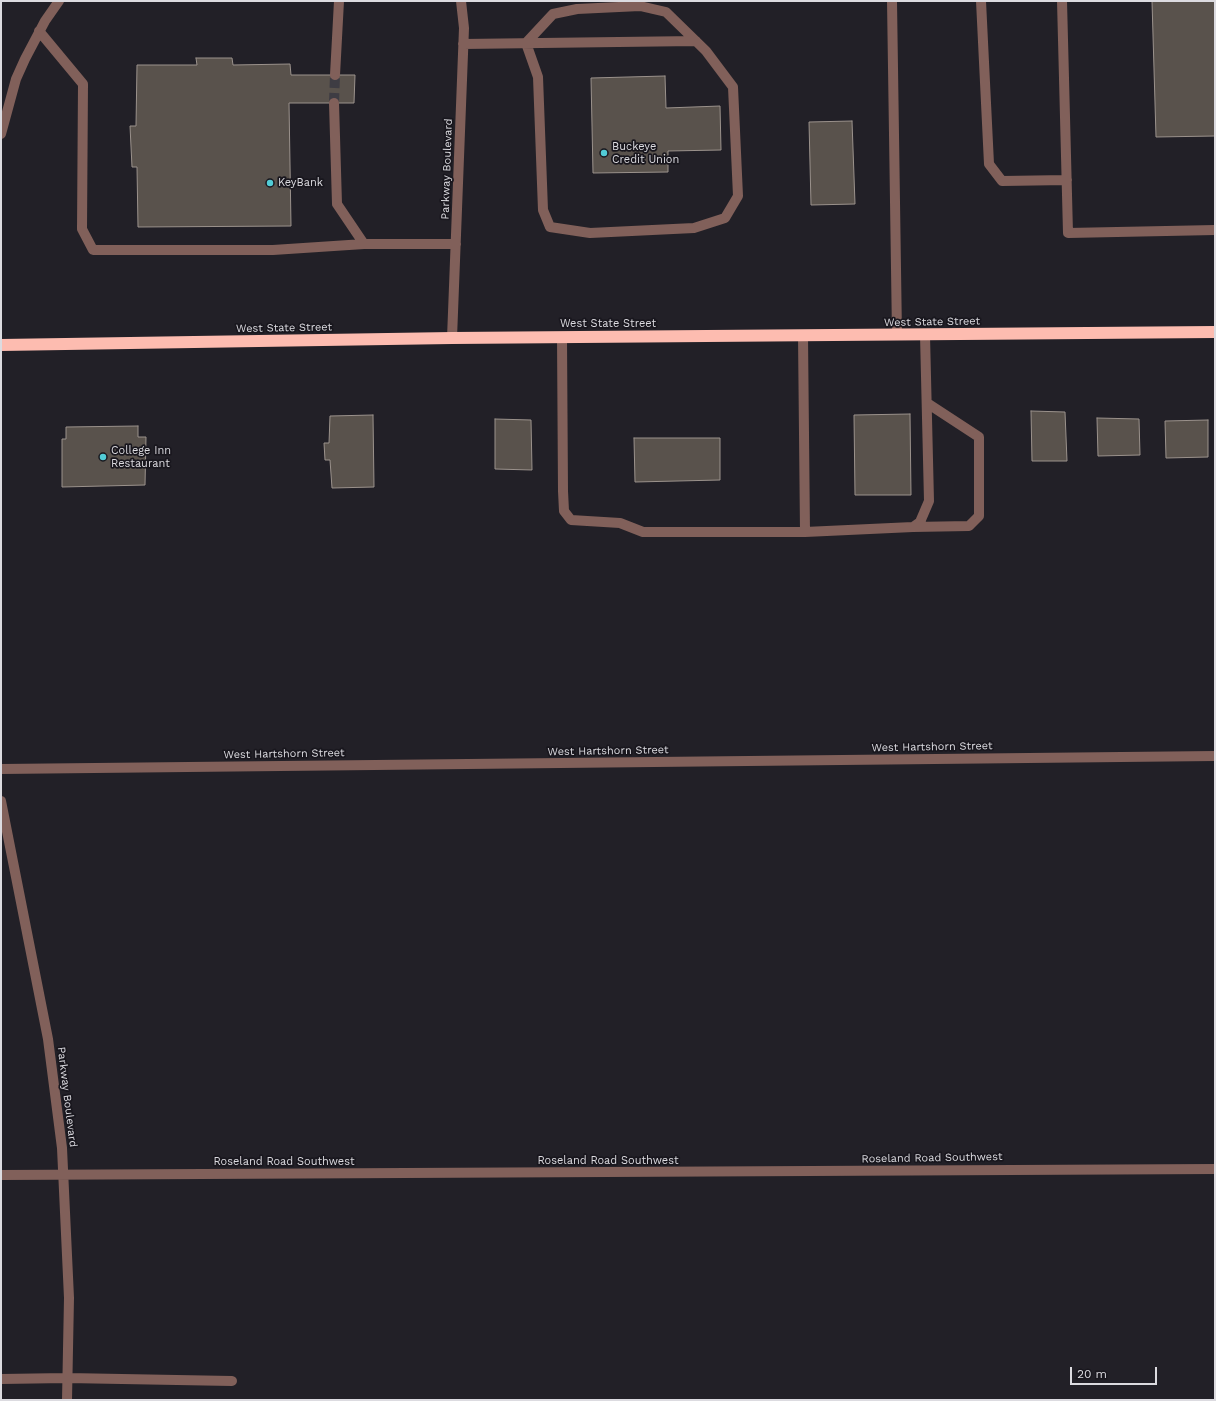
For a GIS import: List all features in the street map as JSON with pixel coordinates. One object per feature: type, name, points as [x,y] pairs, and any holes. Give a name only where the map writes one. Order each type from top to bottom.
[{"type":"highway","name":"West State Street","points":[[1,345],[452,338],[1215,332]]},
{"type":"street","points":[[1,134],[2,123],[16,79],[39,31],[59,1]]},
{"type":"street","points":[[335,75],[340,1]]},
{"type":"street","name":"Parkway Boulevard","points":[[452,338],[463,44],[461,1]]},
{"type":"street","points":[[892,1],[897,335]]},
{"type":"street","points":[[981,1],[989,164],[1002,181],[1067,180]]},
{"type":"street","points":[[1062,1],[1068,233],[1215,230]]},
{"type":"street","points":[[640,6],[666,12],[706,51],[733,87],[738,196],[725,218],[694,228],[590,233],[550,227],[543,210],[538,77],[526,43],[553,14],[577,9],[640,6]]},
{"type":"street","points":[[39,31],[83,84],[82,229],[93,250],[273,250],[364,244],[456,244]]},
{"type":"street","points":[[463,44],[696,41]]},
{"type":"street","points":[[334,103],[337,204],[364,244]]},
{"type":"street","points":[[913,527],[920,522],[929,500],[925,334]]},
{"type":"street","points":[[803,336],[805,532]]},
{"type":"street","points":[[562,338],[564,511],[571,520],[620,523],[643,532],[805,532],[969,526],[979,516],[979,437],[927,403]]},
{"type":"street","name":"West Hartshorn Street","points":[[1,769],[1215,756]]},
{"type":"street","name":"Parkway Boulevard","points":[[1,800],[48,1039],[64,1174],[69,1298],[67,1400]]},
{"type":"street","name":"Roseland Road Southwest","points":[[1,1175],[1215,1169]]},
{"type":"street","points":[[1,1379],[67,1378],[232,1381]]},
{"type":"building","points":[[1152,1],[1215,1],[1215,136],[1156,137]]},
{"type":"building","points":[[196,58],[232,58],[233,65],[290,64],[291,75],[355,75],[354,103],[289,103],[291,226],[138,227],[137,167],[132,167],[130,126],[136,126],[137,65],[197,65]]},
{"type":"building","points":[[665,76],[666,108],[720,106],[721,150],[668,151],[668,172],[593,173],[591,78]]},
{"type":"building","points":[[852,121],[855,204],[811,205],[809,122]]},
{"type":"building","points":[[1031,411],[1065,412],[1067,461],[1032,461]]},
{"type":"building","points":[[910,414],[911,495],[855,495],[854,415]]},
{"type":"building","points":[[373,415],[374,487],[332,488],[330,460],[325,460],[324,443],[329,443],[330,416]]},
{"type":"building","points":[[1097,418],[1139,419],[1140,455],[1098,456]]},
{"type":"building","points":[[495,419],[531,420],[532,470],[495,469]]},
{"type":"building","points":[[1208,420],[1208,457],[1166,458],[1165,421]]},
{"type":"building","points":[[138,426],[138,437],[146,437],[145,485],[62,487],[62,439],[66,439],[66,427]]},
{"type":"building","points":[[634,438],[720,438],[720,480],[635,482]]},
{"type":"tunnel","points":[[334,103],[335,75]]},
{"type":"place","name":"Buckeye Credit Union","points":[[604,153]]},
{"type":"place","name":"KeyBank","points":[[270,183]]},
{"type":"place","name":"College Inn Restaurant","points":[[103,457]]}]
